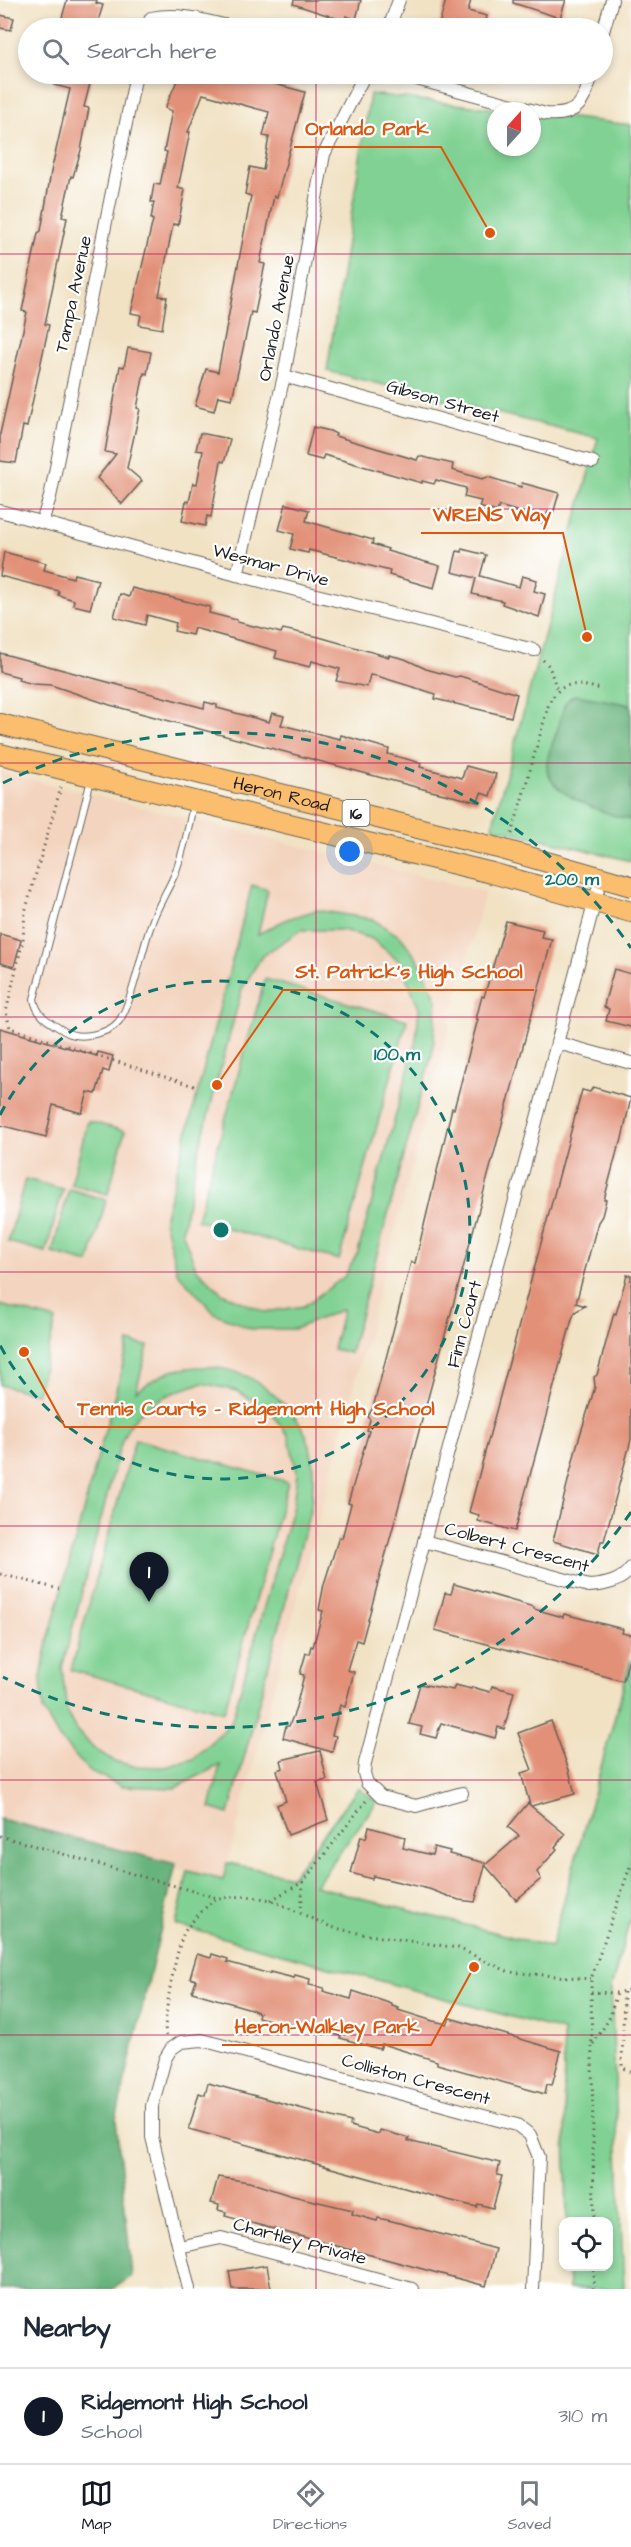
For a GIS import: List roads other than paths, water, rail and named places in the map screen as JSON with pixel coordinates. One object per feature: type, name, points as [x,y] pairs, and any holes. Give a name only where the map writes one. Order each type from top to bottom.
[{"type":"main road","name":"Heron Road","points":[[0,724],[507,851],[631,886]]},
{"type":"main road","name":"Heron Road","points":[[0,754],[492,873],[631,912]]},
{"type":"street","points":[[393,18],[399,0]]},
{"type":"street","points":[[607,18],[612,0]]},
{"type":"street","points":[[152,18],[168,15],[198,18]]},
{"type":"street","name":"Tampa Avenue","points":[[42,522],[52,486],[134,84]]},
{"type":"street","name":"Orlando Avenue","points":[[237,575],[284,376],[324,154],[361,84]]},
{"type":"street","points":[[435,84],[546,114],[559,115],[568,114],[578,106],[586,96],[589,84]]},
{"type":"street","name":"Gibson Street","points":[[284,376],[593,462]]},
{"type":"street","name":"Wesmar Drive","points":[[0,511],[237,575],[534,650]]},
{"type":"street","name":"Finn Court","points":[[462,1793],[416,1806],[381,1797],[367,1783],[365,1763],[601,878]]},
{"type":"street","points":[[558,1043],[631,1063]]},
{"type":"street","name":"Colbert Crescent","points":[[424,1541],[589,1586],[603,1585],[621,1579],[631,1569]]},
{"type":"street","name":"Colliston Crescent","points":[[179,2247],[152,2137],[152,2106],[165,2059],[171,2049],[181,2042],[202,2040],[517,2124],[530,2135],[539,2157],[533,2289]]},
{"type":"street","name":"Chartley Private","points":[[179,2247],[221,2238],[412,2289]]},
{"type":"street","points":[[179,2247],[189,2289]]},
{"type":"lane","points":[[92,776],[34,999],[36,1010],[42,1017],[71,1035],[99,1034],[118,1022],[128,1000],[151,923],[176,872],[186,841],[193,801]]},
{"type":"place","name":"Orlando Park","points":[[490,233]]},
{"type":"place","name":"WRENS Way","points":[[587,637]]},
{"type":"place","name":"St. Patrick's High School","points":[[217,1085]]},
{"type":"place","name":"Tennis Courts - Ridgemont High School","points":[[24,1352]]},
{"type":"place","name":"Ridgemont High School","points":[[149,1602]]},
{"type":"place","name":"Heron-Walkley Park","points":[[474,1967]]}]
